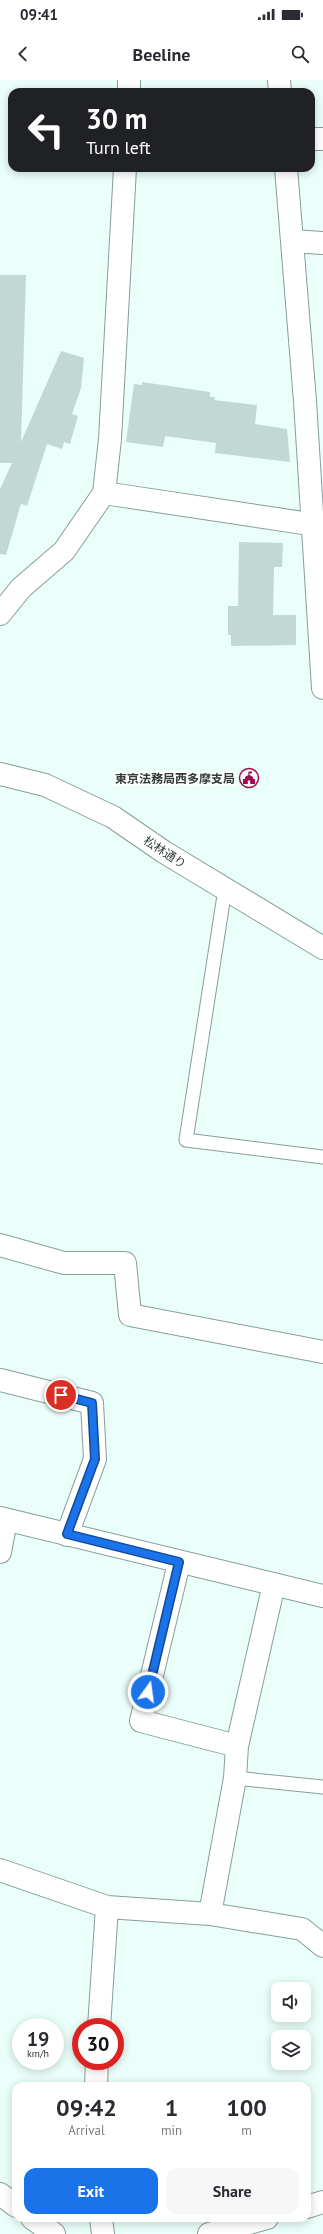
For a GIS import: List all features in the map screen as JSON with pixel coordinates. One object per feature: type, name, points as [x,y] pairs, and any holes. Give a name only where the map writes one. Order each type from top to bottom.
[{"type":"street","points":[[0,614],[21,588],[64,551],[104,492],[110,439],[125,172]]},
{"type":"street","points":[[286,172],[292,241],[314,402],[323,688]]},
{"type":"street","points":[[292,241],[323,243]]},
{"type":"street","points":[[104,492],[318,525]]},
{"type":"street","name":"松林通り","points":[[0,774],[45,785],[113,817],[164,852],[323,948]]},
{"type":"street","points":[[0,1245],[64,1263],[125,1263],[130,1314],[323,1352]]},
{"type":"street","points":[[0,1380],[92,1403],[95,1459],[67,1534]]},
{"type":"street","points":[[0,1552],[3,1519],[323,1596]]},
{"type":"street","points":[[179,1562],[141,1721],[237,1746]]},
{"type":"street","points":[[210,1914],[235,1778],[237,1746],[274,1584]]},
{"type":"street","points":[[0,1870],[107,1907],[210,1914],[302,1929],[323,1946]]},
{"type":"street","points":[[101,2018],[107,1907]]},
{"type":"street","points":[[96,2082],[97,2070]]},
{"type":"street","points":[[0,2194],[12,2203]]},
{"type":"street","points":[[311,2206],[323,2202]]},
{"type":"street","points":[[38,2222],[54,2234]]},
{"type":"street","points":[[102,2222],[103,2234]]},
{"type":"street","points":[[209,2234],[252,2222]]},
{"type":"lane","points":[[225,889],[186,1140],[323,1157]]},
{"type":"lane","points":[[235,1778],[323,1787]]},
{"type":"building","points":[[0,275],[26,275],[21,442],[61,351],[84,358],[81,388],[72,414],[78,416],[70,444],[64,442],[62,449],[47,444],[27,506],[21,504],[6,555],[0,554],[0,489],[12,463],[0,463]]},
{"type":"building","points":[[142,382],[210,392],[210,397],[215,397],[214,400],[257,405],[255,424],[287,429],[290,462],[215,453],[216,443],[165,436],[163,447],[126,442],[134,384],[142,385]]},
{"type":"building","points":[[239,542],[283,543],[282,567],[274,567],[273,615],[296,615],[296,645],[231,646],[231,635],[228,635],[228,606],[238,606]]},
{"type":"place","name":"東京法務局西多摩支局","points":[[249,778]]},
{"type":"route","points":[[61,1395],[92,1403],[95,1459],[67,1534],[179,1562],[148,1692]]}]
